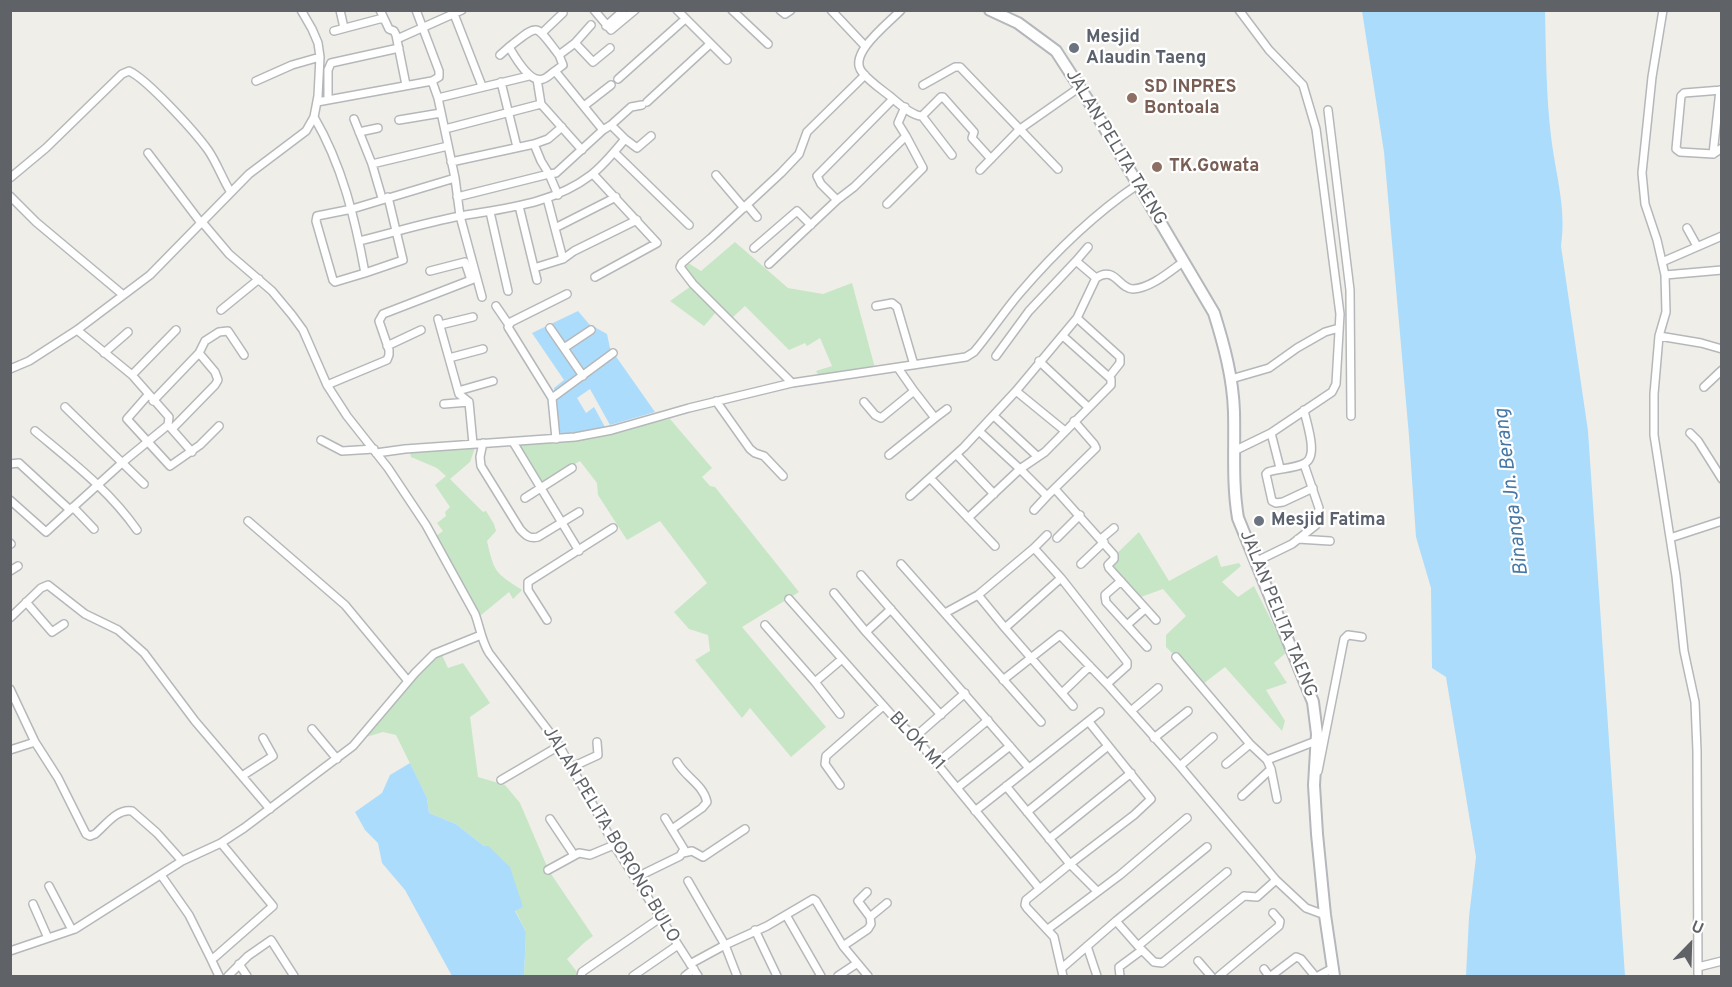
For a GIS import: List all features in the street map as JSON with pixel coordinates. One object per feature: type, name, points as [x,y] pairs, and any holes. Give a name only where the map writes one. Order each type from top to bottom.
[{"type":"street","points":[[10,369],[29,361],[77,330],[155,270],[230,191],[266,160],[306,131],[314,117],[317,102],[320,57],[318,43],[301,10]]},
{"type":"street","points":[[340,10],[344,28]]},
{"type":"street","points":[[317,102],[438,79],[440,74],[416,10]]},
{"type":"street","points":[[594,10],[611,30],[635,10]]},
{"type":"street","points":[[606,26],[624,10]]},
{"type":"street","points":[[677,10],[684,20],[727,60]]},
{"type":"street","points":[[732,10],[768,44]]},
{"type":"street","points":[[780,10],[785,14],[791,10]]},
{"type":"street","points":[[831,10],[865,46]]},
{"type":"street","points":[[902,10],[865,46],[858,63],[861,71],[893,99],[916,115],[922,116],[952,155]]},
{"type":"street","points":[[1234,451],[1271,433],[1332,392],[1337,376],[1340,314],[1316,129],[1303,85],[1269,50],[1239,10]]},
{"type":"street","points":[[1664,10],[1652,77],[1641,173],[1645,204],[1665,275],[1666,312],[1659,336],[1653,416],[1684,651],[1695,702],[1698,976]]},
{"type":"street","name":"JALAN PELITA TAENG","points":[[992,11],[1018,23],[1056,51],[1080,87],[1214,313],[1231,379],[1234,411],[1234,499],[1238,518],[1313,702],[1316,741],[1314,785],[1325,915],[1334,972]]},
{"type":"street","points":[[397,39],[456,12],[482,86]]},
{"type":"street","points":[[542,33],[563,13]]},
{"type":"street","points":[[334,31],[381,14],[389,30],[395,32],[406,85]]},
{"type":"street","points":[[618,80],[684,20]]},
{"type":"street","points":[[559,56],[591,25]]},
{"type":"street","points":[[500,55],[509,47],[531,29],[536,29],[542,33],[563,65],[543,80],[537,80],[528,76],[509,47]]},
{"type":"street","points":[[575,43],[593,62],[610,48]]},
{"type":"street","points":[[457,197],[558,171],[631,107],[644,103],[710,44]]},
{"type":"street","points":[[328,100],[328,70],[331,63],[399,48]]},
{"type":"street","points":[[256,81],[292,65],[320,57]]},
{"type":"street","points":[[923,86],[959,66],[1058,169]]},
{"type":"street","points":[[10,178],[46,148],[122,74],[129,70],[162,99],[199,139],[230,191]]},
{"type":"street","points":[[555,71],[603,130]]},
{"type":"street","points":[[792,383],[693,284],[680,267],[800,154],[807,132],[865,75]]},
{"type":"street","points":[[438,98],[528,76]]},
{"type":"street","points":[[537,80],[541,104],[582,150]]},
{"type":"street","points":[[432,81],[445,129],[460,216],[482,297]]},
{"type":"street","points":[[501,82],[517,147]]},
{"type":"street","points":[[584,106],[611,85]]},
{"type":"street","points":[[980,170],[1020,129],[1080,87]]},
{"type":"street","points":[[1713,154],[1721,90],[1688,92],[1681,96],[1676,148],[1680,152],[1713,154],[1722,148]]},
{"type":"street","points":[[922,116],[941,97],[944,97],[974,132],[972,138],[991,159]]},
{"type":"street","points":[[837,200],[821,184],[817,176],[893,99]]},
{"type":"street","points":[[445,129],[541,104]]},
{"type":"street","points":[[887,204],[923,168],[898,123],[905,107]]},
{"type":"street","points":[[1328,110],[1350,290],[1351,416]]},
{"type":"street","points":[[399,120],[441,113]]},
{"type":"street","points":[[314,117],[329,145],[352,209],[365,273]]},
{"type":"street","points":[[354,119],[385,197],[403,260],[340,282],[333,280],[316,217],[352,209],[385,197],[455,178]]},
{"type":"street","points":[[611,125],[637,148],[651,136]]},
{"type":"street","points":[[359,132],[378,128]]},
{"type":"street","points":[[451,162],[534,144],[548,139],[562,128]]},
{"type":"street","points":[[769,264],[837,200],[849,192],[906,136]]},
{"type":"street","points":[[359,242],[460,216],[519,206],[558,195],[592,174],[625,139]]},
{"type":"street","points":[[534,144],[540,161],[549,174],[558,195]]},
{"type":"street","points":[[372,164],[448,146]]},
{"type":"street","points":[[614,152],[688,225]]},
{"type":"street","name":"JALAN PELITA BORONG BULO","points":[[148,153],[229,254],[281,299],[303,330],[327,385],[426,525],[475,614],[489,653],[559,746],[614,845],[694,970]]},
{"type":"street","points":[[592,174],[657,243],[595,277]]},
{"type":"street","points":[[716,175],[757,217]]},
{"type":"street","points":[[321,440],[342,451],[375,451],[556,439],[612,430],[792,383],[966,357],[974,352],[1019,294],[1051,258],[1116,200],[1137,185]]},
{"type":"street","points":[[10,196],[28,215],[122,294]]},
{"type":"street","points":[[555,228],[616,197]]},
{"type":"street","points":[[547,198],[563,259]]},
{"type":"street","points":[[519,206],[537,280]]},
{"type":"street","points":[[754,248],[797,211],[811,225]]},
{"type":"street","points":[[490,212],[508,291]]},
{"type":"street","points":[[534,268],[563,259],[574,251],[637,220]]},
{"type":"street","points":[[1687,228],[1697,246]]},
{"type":"street","points":[[1662,262],[1722,236]]},
{"type":"street","points":[[996,356],[1029,311],[1088,247]]},
{"type":"street","points":[[1076,261],[1096,278]]},
{"type":"street","points":[[327,385],[387,360],[389,355],[379,321],[383,314],[471,280],[465,262],[430,271]]},
{"type":"street","points":[[910,496],[957,455],[994,417],[1077,318],[1096,278],[1102,274],[1109,274],[1127,287],[1135,288],[1155,281],[1183,262]]},
{"type":"street","points":[[1665,275],[1722,270]]},
{"type":"street","points":[[221,310],[259,279]]},
{"type":"street","points":[[509,325],[567,294]]},
{"type":"street","points":[[876,306],[892,303],[897,307],[914,365]]},
{"type":"street","points":[[496,306],[552,399],[556,439]]},
{"type":"street","points":[[473,317],[439,322],[459,394],[469,402],[473,444]]},
{"type":"street","points":[[1077,318],[1120,357],[1120,363],[1109,377]]},
{"type":"street","points":[[550,328],[583,376]]},
{"type":"street","points":[[1231,379],[1269,368],[1296,348],[1325,332],[1339,328]]},
{"type":"street","points":[[77,330],[132,375],[169,417],[170,427],[192,452]]},
{"type":"street","points":[[132,375],[176,330]]},
{"type":"street","points":[[219,426],[192,452],[171,466],[127,419],[199,353],[202,345],[211,336],[226,330],[244,355]]},
{"type":"street","points":[[387,346],[421,330]]},
{"type":"street","points":[[564,348],[591,330]]},
{"type":"street","points":[[104,353],[128,332]]},
{"type":"street","points":[[968,518],[1020,469],[1045,452],[1111,385],[1112,380],[1109,377],[1062,336]]},
{"type":"street","points":[[1659,336],[1722,349]]},
{"type":"street","points":[[449,358],[483,349]]},
{"type":"street","points":[[10,500],[46,532],[123,462],[170,427],[215,385],[218,380],[215,372],[199,353]]},
{"type":"street","points":[[552,399],[613,354]]},
{"type":"street","points":[[1337,376],[1341,374],[1350,360]]},
{"type":"street","points":[[1039,362],[1088,407]]},
{"type":"street","points":[[898,368],[935,418]]},
{"type":"street","points":[[1704,387],[1722,370]]},
{"type":"street","points":[[458,391],[493,381]]},
{"type":"street","points":[[864,402],[875,415],[881,418],[914,391]]},
{"type":"street","points":[[1016,391],[1065,431]]},
{"type":"street","points":[[716,401],[750,449],[765,457],[783,476]]},
{"type":"street","points":[[444,404],[469,402]]},
{"type":"street","points":[[64,407],[144,484]]},
{"type":"street","points":[[889,455],[947,409]]},
{"type":"street","points":[[1304,410],[1312,448],[1310,458],[1304,464],[1280,468],[1266,474],[1274,502],[1278,504],[1313,488]]},
{"type":"street","points":[[994,417],[1037,456]]},
{"type":"street","points":[[1034,510],[1096,448],[1074,421]]},
{"type":"street","points":[[35,430],[98,484],[120,506],[137,530]]},
{"type":"street","points":[[980,432],[1047,496]]},
{"type":"street","points":[[1271,433],[1280,468]]},
{"type":"street","points":[[1690,433],[1698,441],[1722,479]]},
{"type":"street","points":[[513,442],[579,551]]},
{"type":"street","points":[[483,443],[481,466],[520,530],[526,536],[534,538],[542,535],[579,512]]},
{"type":"street","points":[[957,455],[994,495]]},
{"type":"street","points":[[10,464],[17,462],[23,466],[94,529]]},
{"type":"street","points":[[1255,562],[1298,539],[1319,520],[1319,508],[1304,464]]},
{"type":"street","points":[[525,498],[572,468]]},
{"type":"street","points":[[930,478],[995,546]]},
{"type":"street","points":[[1055,489],[1103,540],[1114,555],[1109,567],[1156,620]]},
{"type":"street","points":[[1057,538],[1080,515]]},
{"type":"street","points":[[248,521],[345,604],[408,681]]},
{"type":"street","points":[[1670,538],[1722,521]]},
{"type":"street","points":[[547,620],[528,590],[528,582],[613,528]]},
{"type":"street","points":[[1081,564],[1114,528]]},
{"type":"street","points":[[945,613],[978,595],[1034,548],[1047,534]]},
{"type":"street","points":[[1298,539],[1330,541]]},
{"type":"street","points":[[1034,548],[1061,578],[1127,662],[1127,666],[1107,684]]},
{"type":"street","points":[[901,564],[1041,722]]},
{"type":"street","points":[[10,571],[18,566]]},
{"type":"street","points":[[861,575],[1028,767]]},
{"type":"street","points":[[1005,628],[1061,578]]},
{"type":"street","points":[[1121,581],[1105,597],[1106,602],[1147,647]]},
{"type":"street","points":[[11,616],[41,588],[48,585],[85,614],[118,630],[152,662],[195,720],[270,809]]},
{"type":"street","points":[[834,593],[940,715]]},
{"type":"street","points":[[978,595],[1073,706]]},
{"type":"street","name":"BLOK M1","points":[[789,599],[883,706],[915,737],[1040,888]]},
{"type":"street","points":[[26,602],[52,632],[64,624]]},
{"type":"street","points":[[866,632],[891,609]]},
{"type":"street","points":[[1127,625],[1145,609]]},
{"type":"street","points":[[765,626],[840,714]]},
{"type":"street","points":[[1003,680],[1060,635],[1180,766],[1276,880],[1306,908],[1325,915]]},
{"type":"street","points":[[1314,785],[1322,760],[1344,639],[1348,635],[1362,637]]},
{"type":"street","points":[[10,951],[72,930],[182,861],[220,843],[244,828],[353,746],[434,654],[481,636]]},
{"type":"street","points":[[1176,657],[1250,744],[1267,760],[1277,799]]},
{"type":"street","points":[[815,682],[842,659]]},
{"type":"street","points":[[1062,693],[1090,666]]},
{"type":"street","points":[[1131,711],[1158,688]]},
{"type":"street","points":[[10,689],[35,742],[58,778],[86,834],[90,836],[95,834],[118,813],[132,811],[149,825],[182,861]]},
{"type":"street","points":[[915,737],[965,693]]},
{"type":"street","points":[[840,785],[824,759],[831,750],[883,706]]},
{"type":"street","points":[[1154,738],[1188,711]]},
{"type":"street","points":[[975,811],[1100,712]]},
{"type":"street","points":[[937,763],[988,720]]},
{"type":"street","points":[[1062,972],[1056,942],[1048,929],[1025,905],[1026,900],[1151,800],[1089,722]]},
{"type":"street","points":[[312,729],[337,759]]},
{"type":"street","points":[[1180,766],[1213,737]]},
{"type":"street","points":[[243,776],[273,756],[263,738]]},
{"type":"street","points":[[1267,760],[1316,741]]},
{"type":"street","points":[[10,750],[35,742]]},
{"type":"street","points":[[572,767],[598,755],[597,742]]},
{"type":"street","points":[[1226,764],[1250,744]]},
{"type":"street","points":[[501,780],[559,746]]},
{"type":"street","points":[[957,788],[1010,746]]},
{"type":"street","points":[[1027,812],[1108,746]]},
{"type":"street","points":[[672,829],[707,802],[702,790],[686,775],[677,762]]},
{"type":"street","points":[[1242,796],[1271,769]]},
{"type":"street","points":[[1049,839],[1131,773]]},
{"type":"street","points":[[1006,786],[1070,864],[1097,891]]},
{"type":"street","points":[[665,818],[684,849],[683,853]]},
{"type":"street","points":[[550,819],[574,855]]},
{"type":"street","points":[[1048,929],[1120,875],[1187,819]]},
{"type":"street","points":[[634,878],[683,853],[692,851],[703,857],[746,829]]},
{"type":"street","points":[[211,959],[273,906],[220,843]]},
{"type":"street","points":[[548,870],[581,852],[586,855],[593,854],[614,845]]},
{"type":"street","points":[[1062,972],[1116,921],[1207,847]]},
{"type":"street","points":[[1116,921],[1138,946],[1227,872]]},
{"type":"street","points":[[160,875],[189,915],[219,976]]},
{"type":"street","points":[[1120,976],[1119,967],[1142,950],[1154,962],[1162,963],[1244,896],[1257,897],[1276,880]]},
{"type":"street","points":[[688,881],[725,945],[737,976]]},
{"type":"street","points":[[49,886],[72,930]]},
{"type":"street","points":[[843,946],[871,924],[870,917],[858,901],[859,897],[867,892]]},
{"type":"street","points":[[685,976],[725,945],[811,900],[815,900],[843,946],[868,976]]},
{"type":"street","points":[[870,917],[888,903]]},
{"type":"street","points":[[33,904],[48,938]]},
{"type":"street","points":[[1219,976],[1280,926],[1280,921],[1273,913]]},
{"type":"street","points":[[786,915],[821,976]]},
{"type":"street","points":[[581,976],[582,972],[660,918]]},
{"type":"street","points":[[756,930],[777,976]]},
{"type":"street","points":[[228,976],[248,956],[271,940],[294,976]]},
{"type":"street","points":[[633,976],[678,945]]},
{"type":"street","points":[[1087,946],[1097,976]]},
{"type":"street","points":[[1264,969],[1270,976],[1296,957],[1301,958],[1316,976],[1334,972]]},
{"type":"street","points":[[1698,967],[1722,961]]},
{"type":"street","points":[[1198,962],[1211,976]]},
{"type":"street","points":[[239,964],[247,976]]},
{"type":"street","points":[[838,976],[856,964]]},
{"type":"green space","points":[[735,242],[788,288],[823,294],[852,283],[875,368],[818,375],[816,371],[832,366],[820,338],[807,346],[805,343],[789,350],[745,306],[732,318],[717,311],[704,326],[670,301],[694,284],[682,268],[685,261],[701,271]]},
{"type":"green space","points":[[670,419],[712,468],[702,477],[710,486],[715,487],[799,592],[742,627],[826,727],[791,757],[750,708],[742,718],[695,660],[710,651],[708,635],[689,629],[674,612],[707,583],[660,521],[627,540],[598,495],[597,483],[580,461],[541,483],[518,445],[557,442]]},
{"type":"green space","points":[[475,448],[470,462],[450,479],[483,512],[486,511],[496,531],[487,541],[494,566],[506,580],[522,590],[513,599],[509,592],[480,616],[436,536],[443,531],[437,523],[446,516],[445,512],[450,507],[435,485],[446,476],[437,468],[411,457],[410,452]]},
{"type":"green space","points":[[1139,532],[1169,581],[1217,555],[1221,567],[1239,563],[1241,566],[1222,582],[1238,597],[1254,586],[1287,652],[1274,663],[1287,683],[1266,690],[1285,721],[1282,731],[1225,667],[1203,684],[1166,647],[1166,635],[1186,616],[1163,589],[1138,598],[1106,564]]},
{"type":"green space","points":[[441,653],[448,668],[463,663],[490,703],[470,717],[478,777],[505,785],[520,803],[549,871],[593,936],[567,959],[580,976],[524,976],[526,932],[515,910],[523,907],[484,846],[456,824],[429,813],[427,798],[396,735],[383,732],[356,740],[425,662]]},
{"type":"water","name":"Binanga Jn. Berang","points":[[1362,11],[1545,11],[1549,120],[1563,218],[1561,246],[1588,431],[1625,976],[1466,976],[1469,917],[1476,857],[1446,677],[1432,668],[1431,588],[1416,537],[1384,152]]},
{"type":"water","points":[[578,311],[589,324],[607,334],[610,348],[655,412],[610,425],[590,389],[577,398],[586,413],[594,407],[605,427],[576,434],[559,432],[554,388],[564,380],[532,333]]},
{"type":"water","points":[[410,763],[427,798],[429,813],[456,824],[484,846],[488,846],[510,867],[523,907],[515,911],[526,932],[524,976],[452,976],[405,890],[382,863],[378,843],[365,830],[355,812],[382,793],[390,775]]},
{"type":"place","name":"Mesjid Alaudin Taeng","points":[[1074,48]]},
{"type":"place","name":"SD INPRES Bontoala","points":[[1132,98]]},
{"type":"place","name":"TK.Gowata","points":[[1157,167]]},
{"type":"place","name":"Mesjid Fatima","points":[[1259,521]]}]
